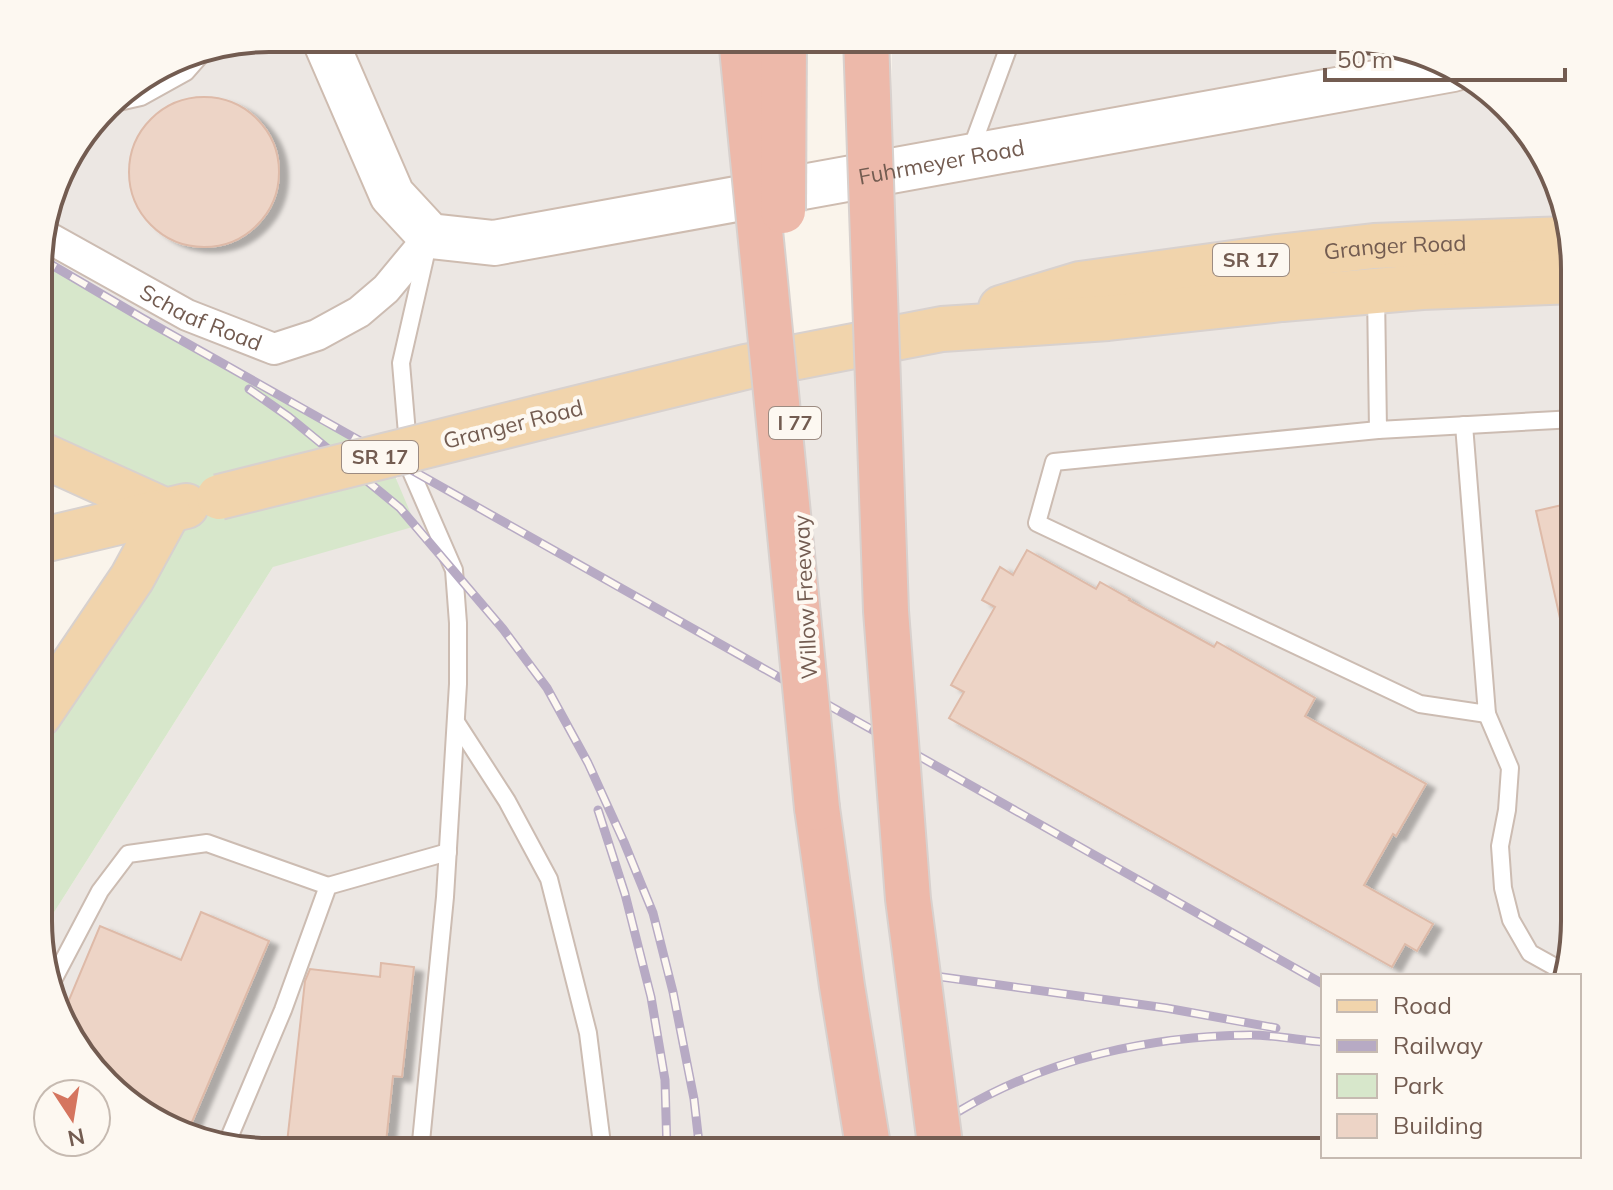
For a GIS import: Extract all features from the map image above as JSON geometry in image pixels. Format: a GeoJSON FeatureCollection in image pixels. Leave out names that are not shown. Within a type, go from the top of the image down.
{"type":"FeatureCollection","features":[{"type":"Feature","properties":{"kind":"highway"},"geometry":{"type":"LineString","coordinates":[[742,52],[817,808]]}},
{"type":"Feature","properties":{"kind":"highway","name":"Willow Freeway"},"geometry":{"type":"LineString","coordinates":[[784,52],[782,200],[817,808],[867,1138]]}},
{"type":"Feature","properties":{"kind":"highway"},"geometry":{"type":"LineString","coordinates":[[866,52],[886,611],[908,899],[939,1138]]}},
{"type":"Feature","properties":{"kind":"highway"},"geometry":{"type":"LineString","coordinates":[[886,611],[892,52]]}},
{"type":"Feature","properties":{"kind":"main road","name":"Granger Road"},"geometry":{"type":"LineString","coordinates":[[942,329],[1032,297],[1080,284],[1374,246],[1559,239]]}},
{"type":"Feature","properties":{"kind":"main road"},"geometry":{"type":"LineString","coordinates":[[1374,246],[1376,291]]}},
{"type":"Feature","properties":{"kind":"main road","name":"Granger Road"},"geometry":{"type":"LineString","coordinates":[[52,538],[168,512],[745,367],[942,329],[1108,318],[1376,291],[1561,281]]}},
{"type":"Feature","properties":{"kind":"main road"},"geometry":{"type":"LineString","coordinates":[[52,459],[168,512],[132,578],[52,696]]}},
{"type":"Feature","properties":{"kind":"street"},"geometry":{"type":"LineString","coordinates":[[330,52],[392,195],[430,236]]}},
{"type":"Feature","properties":{"kind":"street","name":"Fuhrmeyer Road"},"geometry":{"type":"LineString","coordinates":[[430,236],[494,243],[1435,72]]}},
{"type":"Feature","properties":{"kind":"street","name":"Schaaf Road"},"geometry":{"type":"LineString","coordinates":[[54,241],[187,315],[274,349],[317,335],[359,312],[386,289],[430,236]]}},
{"type":"Feature","properties":{"kind":"lane"},"geometry":{"type":"LineString","coordinates":[[968,157],[1007,52]]}},
{"type":"Feature","properties":{"kind":"lane"},"geometry":{"type":"LineString","coordinates":[[137,98],[190,68]]}},
{"type":"Feature","properties":{"kind":"lane"},"geometry":{"type":"LineString","coordinates":[[421,1138],[448,852],[458,684],[454,570],[410,469],[401,363],[430,236]]}},
{"type":"Feature","properties":{"kind":"lane"},"geometry":{"type":"LineString","coordinates":[[1376,291],[1378,430]]}},
{"type":"Feature","properties":{"kind":"lane"},"geometry":{"type":"LineString","coordinates":[[1487,714],[1420,704],[1037,523],[1054,462],[1378,430],[1561,420]]}},
{"type":"Feature","properties":{"kind":"lane"},"geometry":{"type":"LineString","coordinates":[[1464,425],[1487,714],[1510,768],[1500,846],[1503,888],[1511,920],[1530,953],[1556,967]]}},
{"type":"Feature","properties":{"kind":"lane"},"geometry":{"type":"LineString","coordinates":[[456,722],[507,801],[549,879],[588,1033],[601,1138]]}},
{"type":"Feature","properties":{"kind":"lane"},"geometry":{"type":"LineString","coordinates":[[58,971],[100,891],[128,854],[207,843],[328,886],[448,852]]}},
{"type":"Feature","properties":{"kind":"lane"},"geometry":{"type":"LineString","coordinates":[[230,1134],[283,1010],[328,886]]}},
{"type":"Feature","properties":{"kind":"shaded area"},"geometry":{"type":"Polygon","coordinates":[[[255,52],[742,52],[772,353],[889,339],[892,52],[1358,52],[1414,64],[1440,74],[1476,97],[1507,126],[1539,173],[1554,213],[1559,241],[1561,935],[1555,974],[1321,974],[1321,1138],[255,1138],[213,1131],[161,1109],[126,1084],[106,1064],[74,1017],[64,991],[56,963],[52,916],[273,567],[410,469],[52,265],[59,213],[74,173],[89,149],[126,106],[173,74],[213,59],[255,52]]]}},
{"type":"Feature","properties":{"kind":"green space"},"geometry":{"type":"Polygon","coordinates":[[[52,263],[386,455],[416,526],[273,567],[52,916],[52,695],[168,512],[52,459],[52,263]]]}},
{"type":"Feature","properties":{"kind":"building"},"geometry":{"type":"Polygon","coordinates":[[[204,97],[233,103],[257,119],[273,143],[279,172],[273,201],[257,225],[233,241],[204,247],[175,241],[151,225],[135,201],[129,172],[135,143],[151,119],[175,103],[204,97]]]}},
{"type":"Feature","properties":{"kind":"building"},"geometry":{"type":"Polygon","coordinates":[[[1561,505],[1561,623],[1536,511],[1561,505]]]}},
{"type":"Feature","properties":{"kind":"building"},"geometry":{"type":"Polygon","coordinates":[[[1027,550],[1096,589],[1100,582],[1214,647],[1217,642],[1315,698],[1305,716],[1426,784],[1364,885],[1433,924],[1417,951],[1405,944],[1392,967],[949,718],[964,692],[951,685],[995,607],[982,600],[1000,567],[1013,575],[1027,550]]]}},
{"type":"Feature","properties":{"kind":"building"},"geometry":{"type":"Polygon","coordinates":[[[201,912],[269,941],[192,1123],[161,1109],[126,1084],[106,1064],[74,1017],[68,1002],[100,926],[181,960],[201,912]]]}},
{"type":"Feature","properties":{"kind":"building"},"geometry":{"type":"Polygon","coordinates":[[[381,963],[414,967],[402,1077],[393,1076],[386,1138],[288,1138],[305,981],[310,969],[380,977],[381,963]]]}},
{"type":"Feature","properties":{"kind":"railway"},"geometry":{"type":"LineString","coordinates":[[52,265],[1321,983]]}},
{"type":"Feature","properties":{"kind":"railway"},"geometry":{"type":"LineString","coordinates":[[249,389],[289,417],[400,508],[503,629],[547,688],[588,763],[653,913],[673,992],[698,1138]]}},
{"type":"Feature","properties":{"kind":"railway"},"geometry":{"type":"LineString","coordinates":[[598,810],[625,894],[651,997],[665,1080],[667,1138]]}},
{"type":"Feature","properties":{"kind":"railway"},"geometry":{"type":"LineString","coordinates":[[906,972],[1166,1008],[1276,1028]]}},
{"type":"Feature","properties":{"kind":"railway"},"geometry":{"type":"LineString","coordinates":[[920,1138],[994,1092],[1064,1064],[1100,1054],[1212,1036],[1259,1035],[1321,1042]]}}]}
